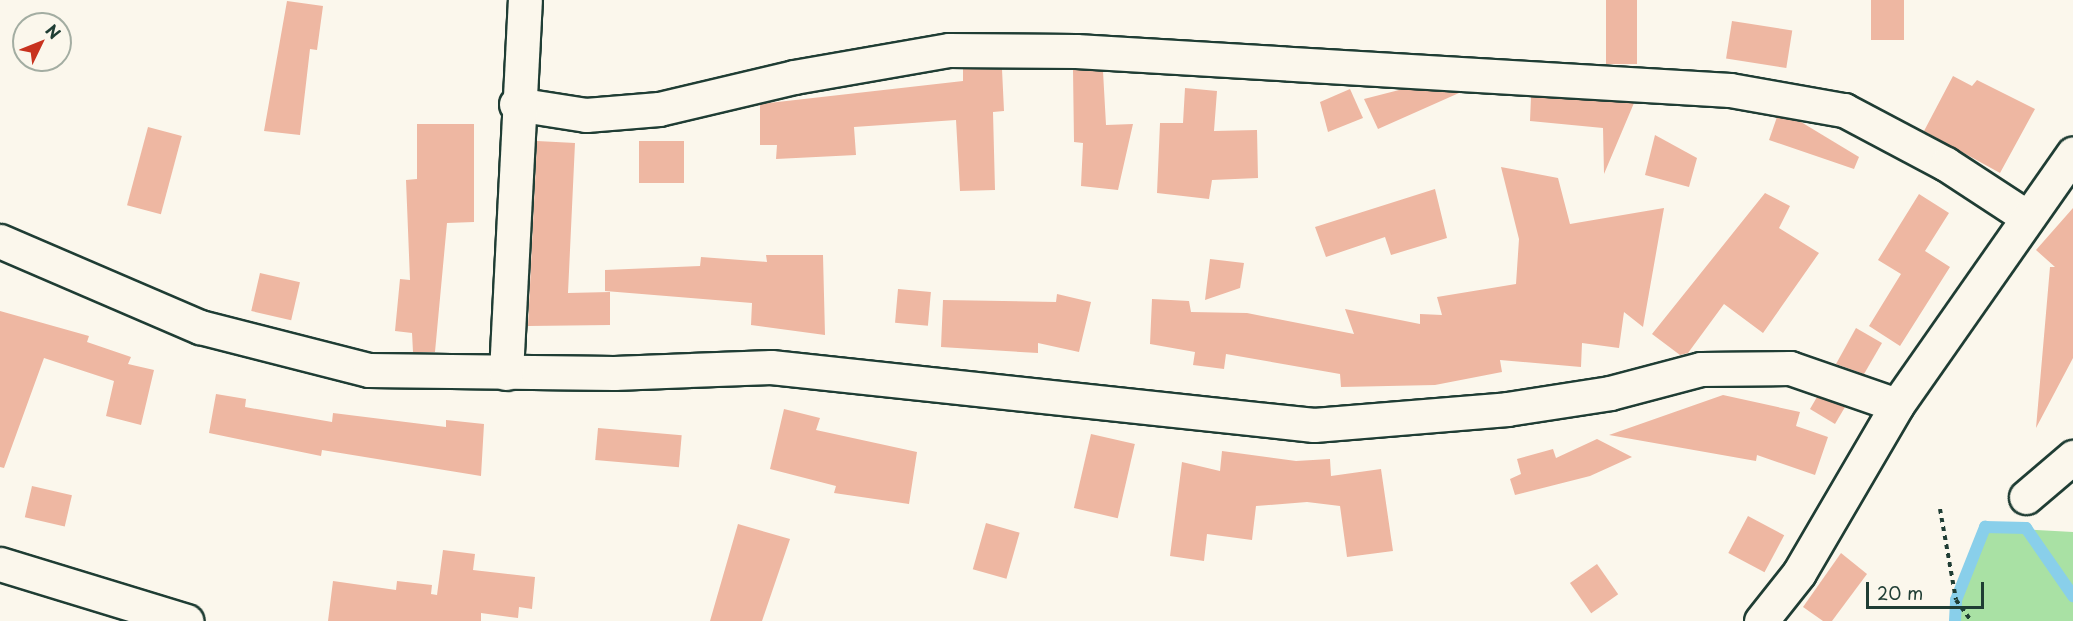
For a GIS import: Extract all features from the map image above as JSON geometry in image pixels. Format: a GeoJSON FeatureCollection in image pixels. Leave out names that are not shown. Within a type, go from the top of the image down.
{"type":"FeatureCollection","features":[{"type":"Feature","properties":{"kind":"street"},"geometry":{"type":"LineString","coordinates":[[506,373],[516,104],[525,0]]}},
{"type":"Feature","properties":{"kind":"street"},"geometry":{"type":"LineString","coordinates":[[516,104],[586,115],[659,109],[794,77],[949,50],[1076,51],[1730,90],[1844,110],[1946,164],[2027,217]]}},
{"type":"Feature","properties":{"kind":"street"},"geometry":{"type":"LineString","coordinates":[[1761,621],[1799,573],[1897,405],[2073,154]]}},
{"type":"Feature","properties":{"kind":"street"},"geometry":{"type":"LineString","coordinates":[[0,241],[200,327],[286,351],[369,370],[506,373],[771,367],[1314,425],[1507,409],[1610,393],[1701,369],[1790,368],[1897,405]]}},
{"type":"Feature","properties":{"kind":"street"},"geometry":{"type":"LineString","coordinates":[[2026,497],[2073,457]]}},
{"type":"Feature","properties":{"kind":"street"},"geometry":{"type":"LineString","coordinates":[[0,564],[187,621]]}},
{"type":"Feature","properties":{"kind":"path"},"geometry":{"type":"LineString","coordinates":[[1940,509],[1956,600],[1971,621]]}},
{"type":"Feature","properties":{"kind":"green space"},"geometry":{"type":"Polygon","coordinates":[[[1985,527],[2073,532],[2073,621],[1955,621],[1956,600],[1985,527]]]}},
{"type":"Feature","properties":{"kind":"building"},"geometry":{"type":"Polygon","coordinates":[[[1606,0],[1637,0],[1637,64],[1606,64],[1606,0]]]}},
{"type":"Feature","properties":{"kind":"building"},"geometry":{"type":"Polygon","coordinates":[[[1871,0],[1904,0],[1904,40],[1871,40],[1871,0]]]}},
{"type":"Feature","properties":{"kind":"building"},"geometry":{"type":"Polygon","coordinates":[[[287,1],[323,6],[317,50],[310,49],[300,135],[264,131],[287,1]]]}},
{"type":"Feature","properties":{"kind":"building"},"geometry":{"type":"Polygon","coordinates":[[[1732,21],[1792,31],[1786,68],[1726,59],[1732,21]]]}},
{"type":"Feature","properties":{"kind":"building"},"geometry":{"type":"Polygon","coordinates":[[[963,69],[1002,69],[1004,111],[993,112],[995,190],[960,191],[956,120],[854,127],[856,155],[776,159],[777,145],[760,145],[760,104],[963,81],[963,69]]]}},
{"type":"Feature","properties":{"kind":"building"},"geometry":{"type":"Polygon","coordinates":[[[1073,70],[1103,71],[1106,125],[1133,124],[1118,190],[1081,186],[1083,143],[1074,142],[1073,70]]]}},
{"type":"Feature","properties":{"kind":"building"},"geometry":{"type":"Polygon","coordinates":[[[1953,76],[1972,86],[1977,80],[2035,109],[2000,173],[1924,131],[1953,76]]]}},
{"type":"Feature","properties":{"kind":"building"},"geometry":{"type":"Polygon","coordinates":[[[1185,88],[1217,91],[1214,131],[1257,130],[1258,178],[1212,180],[1209,199],[1157,193],[1160,123],[1183,123],[1185,88]]]}},
{"type":"Feature","properties":{"kind":"building"},"geometry":{"type":"Polygon","coordinates":[[[1350,89],[1363,118],[1328,132],[1320,102],[1350,89]]]}},
{"type":"Feature","properties":{"kind":"building"},"geometry":{"type":"Polygon","coordinates":[[[1403,89],[1459,93],[1378,129],[1364,99],[1403,89]]]}},
{"type":"Feature","properties":{"kind":"building"},"geometry":{"type":"Polygon","coordinates":[[[1531,97],[1634,103],[1604,174],[1603,128],[1530,121],[1531,97]]]}},
{"type":"Feature","properties":{"kind":"building"},"geometry":{"type":"Polygon","coordinates":[[[1777,117],[1801,122],[1859,157],[1854,169],[1769,140],[1777,117]]]}},
{"type":"Feature","properties":{"kind":"building"},"geometry":{"type":"Polygon","coordinates":[[[417,124],[474,124],[474,222],[447,223],[435,352],[413,352],[412,333],[395,331],[400,279],[410,280],[406,180],[417,179],[417,124]]]}},
{"type":"Feature","properties":{"kind":"building"},"geometry":{"type":"Polygon","coordinates":[[[148,127],[182,136],[161,214],[127,205],[148,127]]]}},
{"type":"Feature","properties":{"kind":"building"},"geometry":{"type":"Polygon","coordinates":[[[1655,135],[1697,158],[1689,187],[1645,175],[1655,135]]]}},
{"type":"Feature","properties":{"kind":"building"},"geometry":{"type":"Polygon","coordinates":[[[537,141],[575,143],[568,293],[610,292],[610,325],[528,326],[537,141]]]}},
{"type":"Feature","properties":{"kind":"building"},"geometry":{"type":"Polygon","coordinates":[[[639,141],[684,141],[684,183],[639,183],[639,141]]]}},
{"type":"Feature","properties":{"kind":"building"},"geometry":{"type":"Polygon","coordinates":[[[1501,167],[1558,178],[1570,224],[1664,208],[1643,327],[1624,312],[1619,348],[1582,343],[1581,367],[1500,360],[1502,372],[1435,385],[1341,387],[1340,374],[1226,354],[1224,369],[1193,365],[1195,352],[1150,344],[1152,299],[1189,301],[1191,312],[1247,313],[1354,334],[1345,309],[1420,324],[1420,314],[1442,315],[1437,297],[1516,284],[1519,239],[1501,167]]]}},
{"type":"Feature","properties":{"kind":"building"},"geometry":{"type":"Polygon","coordinates":[[[1435,189],[1447,238],[1391,255],[1385,237],[1326,257],[1315,227],[1435,189]]]}},
{"type":"Feature","properties":{"kind":"building"},"geometry":{"type":"Polygon","coordinates":[[[1765,193],[1790,206],[1779,228],[1819,253],[1763,333],[1724,304],[1688,353],[1680,355],[1652,334],[1765,193]]]}},
{"type":"Feature","properties":{"kind":"building"},"geometry":{"type":"Polygon","coordinates":[[[1919,194],[1949,213],[1925,251],[1950,267],[1900,346],[1869,326],[1901,274],[1878,260],[1919,194]]]}},
{"type":"Feature","properties":{"kind":"building"},"geometry":{"type":"Polygon","coordinates":[[[2073,208],[2073,358],[2036,428],[2050,267],[2055,267],[2036,250],[2073,208]]]}},
{"type":"Feature","properties":{"kind":"building"},"geometry":{"type":"Polygon","coordinates":[[[766,255],[823,255],[825,335],[751,325],[752,303],[605,291],[605,270],[700,266],[701,257],[767,262],[766,255]]]}},
{"type":"Feature","properties":{"kind":"building"},"geometry":{"type":"Polygon","coordinates":[[[1210,259],[1244,263],[1240,288],[1205,300],[1210,259]]]}},
{"type":"Feature","properties":{"kind":"building"},"geometry":{"type":"Polygon","coordinates":[[[260,273],[300,282],[291,320],[251,311],[260,273]]]}},
{"type":"Feature","properties":{"kind":"building"},"geometry":{"type":"Polygon","coordinates":[[[898,289],[931,292],[928,326],[895,323],[898,289]]]}},
{"type":"Feature","properties":{"kind":"building"},"geometry":{"type":"Polygon","coordinates":[[[1057,294],[1091,302],[1079,352],[1038,343],[1038,353],[941,347],[943,300],[1056,302],[1057,294]]]}},
{"type":"Feature","properties":{"kind":"building"},"geometry":{"type":"Polygon","coordinates":[[[0,311],[89,336],[87,342],[131,357],[128,364],[154,370],[141,425],[106,416],[114,381],[44,358],[4,468],[0,467],[0,311]]]}},
{"type":"Feature","properties":{"kind":"building"},"geometry":{"type":"Polygon","coordinates":[[[1856,328],[1882,343],[1864,374],[1836,364],[1856,328]]]}},
{"type":"Feature","properties":{"kind":"building"},"geometry":{"type":"Polygon","coordinates":[[[216,394],[246,399],[245,407],[332,422],[333,413],[446,427],[446,420],[484,424],[481,476],[322,450],[321,456],[209,433],[216,394]]]}},
{"type":"Feature","properties":{"kind":"building"},"geometry":{"type":"Polygon","coordinates":[[[1723,395],[1800,412],[1796,426],[1828,437],[1815,475],[1757,455],[1756,461],[1609,435],[1723,395]]]}},
{"type":"Feature","properties":{"kind":"building"},"geometry":{"type":"Polygon","coordinates":[[[1817,397],[1845,407],[1835,424],[1810,409],[1817,397]]]}},
{"type":"Feature","properties":{"kind":"building"},"geometry":{"type":"Polygon","coordinates":[[[784,409],[820,418],[816,430],[917,452],[909,504],[834,493],[836,486],[770,469],[784,409]]]}},
{"type":"Feature","properties":{"kind":"building"},"geometry":{"type":"Polygon","coordinates":[[[598,428],[682,435],[679,467],[595,460],[598,428]]]}},
{"type":"Feature","properties":{"kind":"building"},"geometry":{"type":"Polygon","coordinates":[[[1091,434],[1135,444],[1118,518],[1074,508],[1091,434]]]}},
{"type":"Feature","properties":{"kind":"building"},"geometry":{"type":"Polygon","coordinates":[[[1597,439],[1632,457],[1590,476],[1515,495],[1510,479],[1521,474],[1517,459],[1553,449],[1556,458],[1597,439]]]}},
{"type":"Feature","properties":{"kind":"building"},"geometry":{"type":"Polygon","coordinates":[[[1222,451],[1296,461],[1330,459],[1331,476],[1381,469],[1393,551],[1347,557],[1340,506],[1307,502],[1256,506],[1252,540],[1207,534],[1204,561],[1170,556],[1182,462],[1220,471],[1222,451]]]}},
{"type":"Feature","properties":{"kind":"building"},"geometry":{"type":"Polygon","coordinates":[[[32,486],[72,495],[65,526],[25,517],[32,486]]]}},
{"type":"Feature","properties":{"kind":"building"},"geometry":{"type":"Polygon","coordinates":[[[1748,516],[1784,535],[1764,572],[1728,553],[1748,516]]]}},
{"type":"Feature","properties":{"kind":"building"},"geometry":{"type":"Polygon","coordinates":[[[986,523],[1020,533],[1006,579],[973,569],[986,523]]]}},
{"type":"Feature","properties":{"kind":"building"},"geometry":{"type":"Polygon","coordinates":[[[738,524],[790,539],[762,621],[710,621],[738,524]]]}},
{"type":"Feature","properties":{"kind":"building"},"geometry":{"type":"Polygon","coordinates":[[[443,550],[475,554],[473,570],[535,577],[532,609],[519,607],[518,618],[481,613],[481,621],[328,621],[333,581],[396,590],[397,581],[432,585],[431,594],[437,595],[443,550]]]}},
{"type":"Feature","properties":{"kind":"building"},"geometry":{"type":"Polygon","coordinates":[[[1841,553],[1867,574],[1832,621],[1823,621],[1803,607],[1841,553]]]}},
{"type":"Feature","properties":{"kind":"building"},"geometry":{"type":"Polygon","coordinates":[[[1597,564],[1618,594],[1591,613],[1570,583],[1597,564]]]}},
{"type":"Feature","properties":{"kind":"waterway"},"geometry":{"type":"LineString","coordinates":[[1955,621],[1956,600],[1985,527],[2026,528],[2073,596]]}}]}
